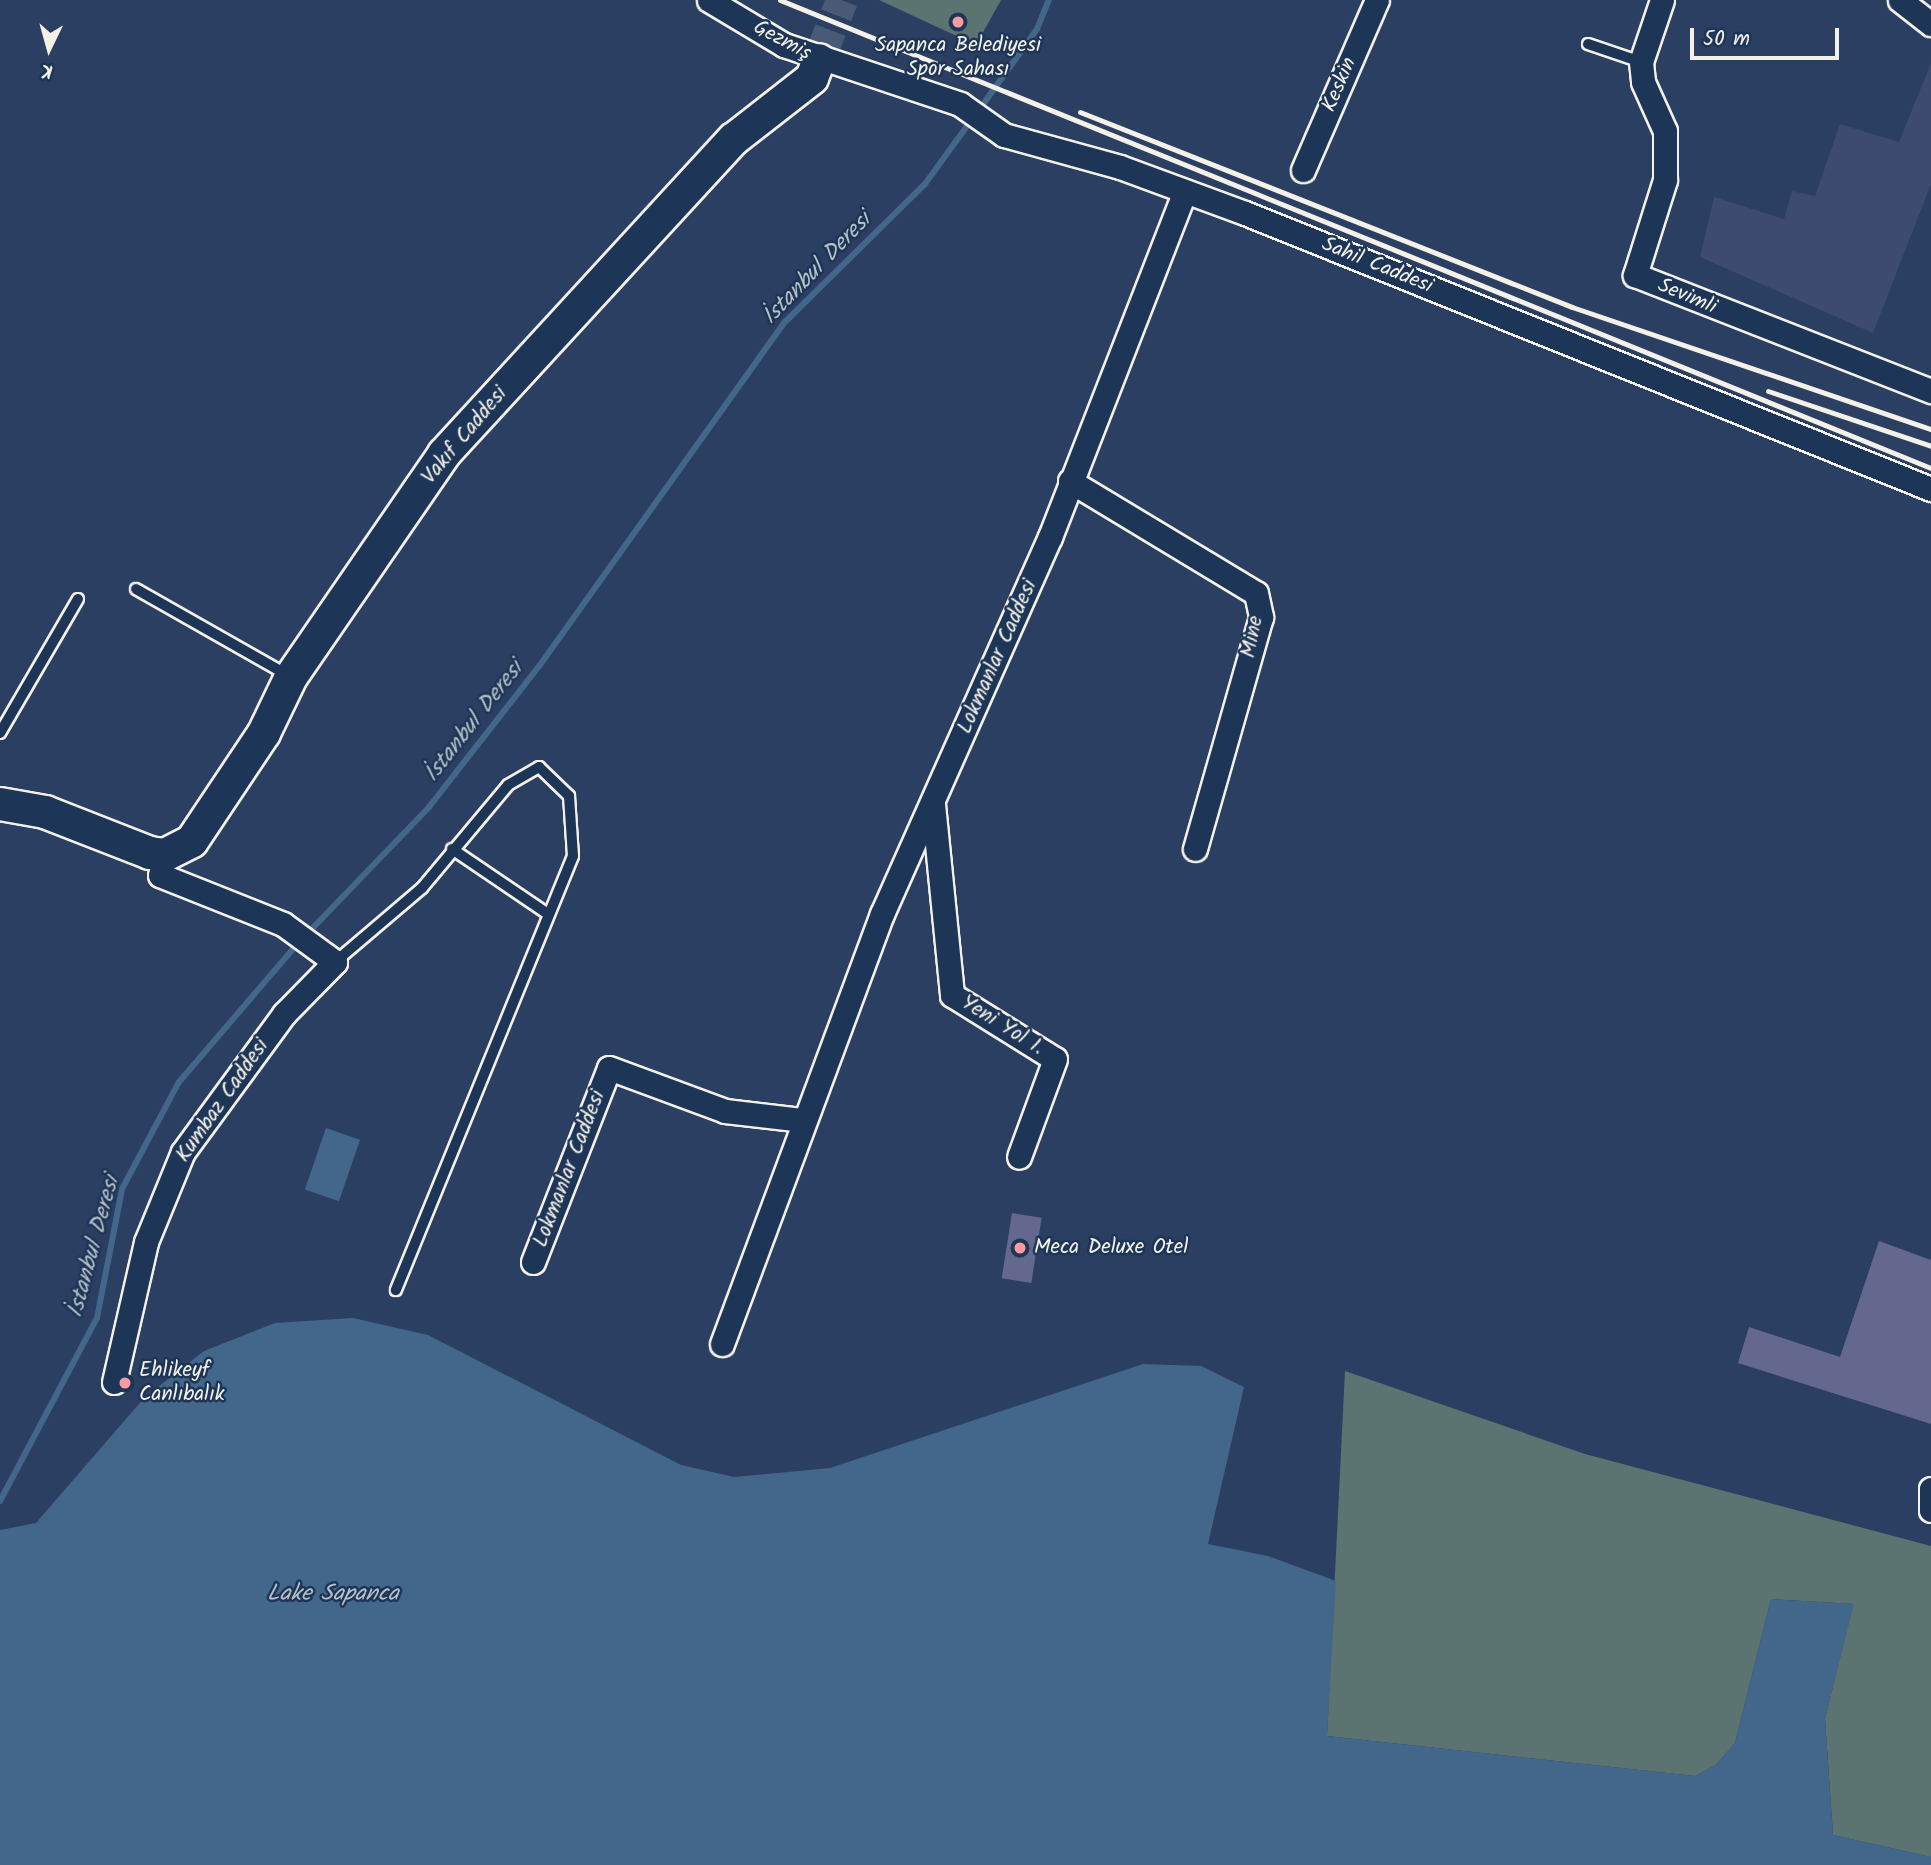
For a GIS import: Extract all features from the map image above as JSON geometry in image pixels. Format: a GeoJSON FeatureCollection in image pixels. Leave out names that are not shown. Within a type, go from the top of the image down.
{"type":"FeatureCollection","features":[{"type":"Feature","properties":{"kind":"street","name":"Gezmiş"},"geometry":{"type":"LineString","coordinates":[[709,0],[819,60]]}},
{"type":"Feature","properties":{"kind":"street","name":"Keskin"},"geometry":{"type":"LineString","coordinates":[[1303,170],[1377,0]]}},
{"type":"Feature","properties":{"kind":"street"},"geometry":{"type":"LineString","coordinates":[[1641,62],[1662,0]]}},
{"type":"Feature","properties":{"kind":"street"},"geometry":{"type":"LineString","coordinates":[[1900,0],[1931,24]]}},
{"type":"Feature","properties":{"kind":"street","name":"Sahil Caddesi"},"geometry":{"type":"LineString","coordinates":[[819,60],[960,104],[1004,135],[1185,191],[1931,489]]}},
{"type":"Feature","properties":{"kind":"street","name":"Vakıf Caddesi"},"geometry":{"type":"LineString","coordinates":[[165,855],[202,829],[291,677],[444,454],[734,139],[812,78],[819,60]]}},
{"type":"Feature","properties":{"kind":"street","name":"Sevimli"},"geometry":{"type":"LineString","coordinates":[[1641,62],[1643,82],[1665,131],[1665,180],[1634,275],[1931,391]]}},
{"type":"Feature","properties":{"kind":"street","name":"Lokmanlar Caddesi"},"geometry":{"type":"LineString","coordinates":[[722,1343],[803,1119],[882,914],[933,803],[1070,481],[1185,191]]}},
{"type":"Feature","properties":{"kind":"street","name":"Mine"},"geometry":{"type":"LineString","coordinates":[[1070,481],[1256,593],[1261,617],[1195,849]]}},
{"type":"Feature","properties":{"kind":"street","name":"Yeni Yol 1."},"geometry":{"type":"LineString","coordinates":[[933,803],[952,995],[1055,1059],[1019,1157]]}},
{"type":"Feature","properties":{"kind":"street"},"geometry":{"type":"LineString","coordinates":[[0,804],[45,812],[165,855],[160,875],[283,924],[335,962]]}},
{"type":"Feature","properties":{"kind":"street","name":"Kumbaz Caddesi"},"geometry":{"type":"LineString","coordinates":[[114,1382],[146,1242],[183,1152],[284,1014],[335,962]]}},
{"type":"Feature","properties":{"kind":"street","name":"Lokmanlar Caddesi"},"geometry":{"type":"LineString","coordinates":[[533,1262],[609,1068],[725,1111],[803,1119]]}},
{"type":"Feature","properties":{"kind":"street"},"geometry":{"type":"LineString","coordinates":[[1931,1489],[1931,1510]]}},
{"type":"Feature","properties":{"kind":"lane"},"geometry":{"type":"LineString","coordinates":[[1588,44],[1641,62]]}},
{"type":"Feature","properties":{"kind":"lane"},"geometry":{"type":"LineString","coordinates":[[136,589],[291,677]]}},
{"type":"Feature","properties":{"kind":"lane"},"geometry":{"type":"LineString","coordinates":[[0,733],[78,599]]}},
{"type":"Feature","properties":{"kind":"lane"},"geometry":{"type":"LineString","coordinates":[[335,962],[422,888],[508,785],[539,766],[569,796],[573,856],[396,1290]]}},
{"type":"Feature","properties":{"kind":"lane"},"geometry":{"type":"LineString","coordinates":[[452,849],[548,914]]}},
{"type":"Feature","properties":{"kind":"shaded area"},"geometry":{"type":"Polygon","coordinates":[[[1931,63],[1931,184],[1873,333],[1700,257],[1714,197],[1784,219],[1792,191],[1815,196],[1840,124],[1899,142],[1931,63]]]}},
{"type":"Feature","properties":{"kind":"green space","name":"Sapanca Belediyesi Spor Sahası"},"geometry":{"type":"Polygon","coordinates":[[[879,0],[1001,0],[976,45],[879,0]]]}},
{"type":"Feature","properties":{"kind":"green space"},"geometry":{"type":"Polygon","coordinates":[[[1345,1371],[1585,1454],[1931,1546],[1931,1857],[1833,1835],[1825,1719],[1853,1604],[1771,1599],[1735,1743],[1716,1765],[1695,1776],[1327,1736],[1345,1371]]]}},
{"type":"Feature","properties":{"kind":"water"},"geometry":{"type":"Polygon","coordinates":[[[326,1128],[360,1140],[339,1201],[305,1189],[326,1128]]]}},
{"type":"Feature","properties":{"kind":"water","name":"Lake Sapanca"},"geometry":{"type":"Polygon","coordinates":[[[353,1318],[428,1335],[681,1465],[734,1477],[830,1468],[1143,1364],[1201,1366],[1244,1387],[1208,1544],[1268,1556],[1336,1581],[1327,1736],[1695,1776],[1716,1765],[1735,1743],[1771,1599],[1854,1604],[1825,1719],[1833,1835],[1931,1857],[1931,1865],[0,1865],[0,1530],[36,1523],[144,1398],[204,1351],[275,1323],[353,1318]]]}},
{"type":"Feature","properties":{"kind":"building","name":"Meca Deluxe Otel"},"geometry":{"type":"Polygon","coordinates":[[[1012,1213],[1042,1218],[1031,1283],[1002,1278],[1012,1213]]]}},
{"type":"Feature","properties":{"kind":"building"},"geometry":{"type":"Polygon","coordinates":[[[1879,1241],[1931,1260],[1931,1424],[1738,1363],[1749,1327],[1840,1357],[1879,1241]]]}},
{"type":"Feature","properties":{"kind":"waterway","name":"İstanbul Deresi"},"geometry":{"type":"LineString","coordinates":[[979,110],[1037,29],[1049,0]]}},
{"type":"Feature","properties":{"kind":"waterway","name":"İstanbul Deresi"},"geometry":{"type":"LineString","coordinates":[[306,935],[429,807],[540,665],[785,322],[925,184],[972,119]]}},
{"type":"Feature","properties":{"kind":"waterway","name":"İstanbul Deresi"},"geometry":{"type":"LineString","coordinates":[[0,1501],[97,1318],[122,1189],[179,1082],[298,943]]}},
{"type":"Feature","properties":{"kind":"tunnel"},"geometry":{"type":"LineString","coordinates":[[819,60],[842,0]]}},
{"type":"Feature","properties":{"kind":"railway"},"geometry":{"type":"LineString","coordinates":[[780,0],[1931,468]]}},
{"type":"Feature","properties":{"kind":"railway"},"geometry":{"type":"LineString","coordinates":[[1080,112],[1572,307],[1931,429]]}},
{"type":"Feature","properties":{"kind":"railway"},"geometry":{"type":"LineString","coordinates":[[1768,391],[1931,446]]}},
{"type":"Feature","properties":{"kind":"place","name":"Sapanca Belediyesi Spor Sahası"},"geometry":{"type":"Point","coordinates":[958,22]}},
{"type":"Feature","properties":{"kind":"place","name":"Meca Deluxe Otel"},"geometry":{"type":"Point","coordinates":[1020,1248]}},
{"type":"Feature","properties":{"kind":"place","name":"Ehlikeyf Canlıbalık"},"geometry":{"type":"Point","coordinates":[125,1383]}}]}
